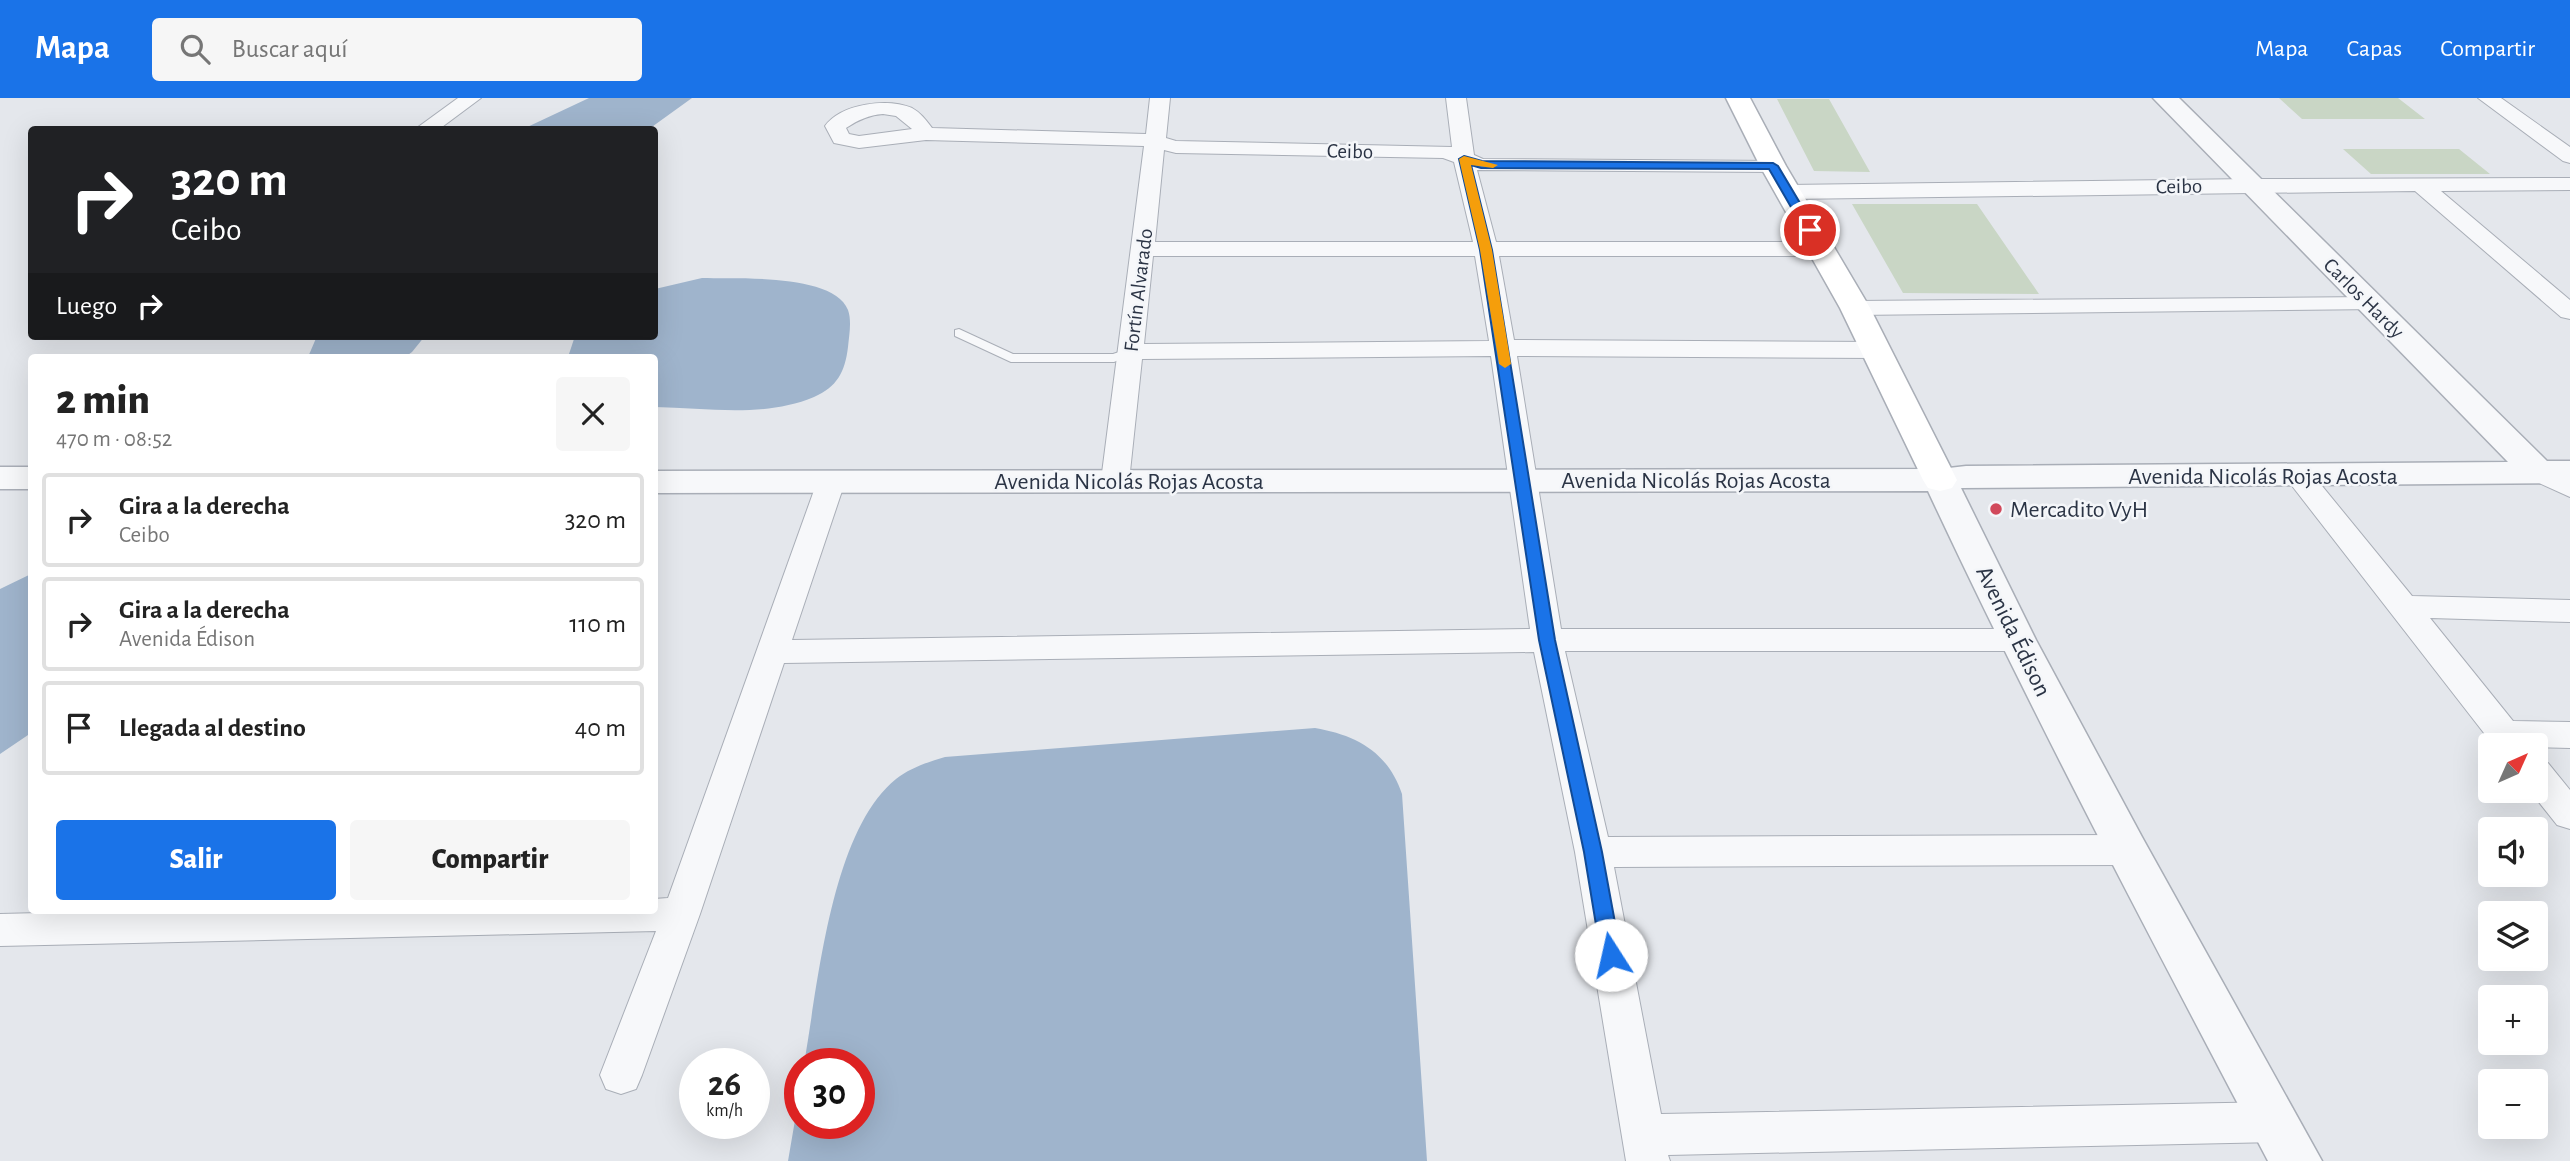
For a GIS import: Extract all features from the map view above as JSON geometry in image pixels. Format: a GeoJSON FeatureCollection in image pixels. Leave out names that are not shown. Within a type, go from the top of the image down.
{"type":"FeatureCollection","features":[{"type":"Feature","properties":{"kind":"main road","name":"Avenida Édison"},"geometry":{"type":"LineString","coordinates":[[1738,98],[1773,166],[1801,191],[1868,308],[1953,479]]}},
{"type":"Feature","properties":{"kind":"main road","name":"Avenida Édison"},"geometry":{"type":"LineString","coordinates":[[1763,98],[1801,191],[1821,249],[1868,308],[1877,350],[1953,479]]}},
{"type":"Feature","properties":{"kind":"street"},"geometry":{"type":"LineString","coordinates":[[430,126],[471,98]]}},
{"type":"Feature","properties":{"kind":"street","name":"Fortín Alvarado"},"geometry":{"type":"LineString","coordinates":[[1115,481],[1160,98]]}},
{"type":"Feature","properties":{"kind":"street"},"geometry":{"type":"LineString","coordinates":[[1456,98],[1464,159],[1486,250],[1503,348],[1547,640],[1593,852],[1646,1148],[2277,1122]]}},
{"type":"Feature","properties":{"kind":"street","name":"Carlos Hardy"},"geometry":{"type":"LineString","coordinates":[[2165,98],[2371,304],[2570,488]]}},
{"type":"Feature","properties":{"kind":"street"},"geometry":{"type":"LineString","coordinates":[[2487,98],[2570,157]]}},
{"type":"Feature","properties":{"kind":"street","name":"Ceibo"},"geometry":{"type":"LineString","coordinates":[[926,134],[1138,138],[1176,147],[1446,152],[1481,165],[1773,166]]}},
{"type":"Feature","properties":{"kind":"street","name":"Ceibo"},"geometry":{"type":"LineString","coordinates":[[1801,191],[2570,184]]}},
{"type":"Feature","properties":{"kind":"street"},"geometry":{"type":"LineString","coordinates":[[2421,185],[2570,312]]}},
{"type":"Feature","properties":{"kind":"street"},"geometry":{"type":"LineString","coordinates":[[1143,249],[1821,249]]}},
{"type":"Feature","properties":{"kind":"street"},"geometry":{"type":"LineString","coordinates":[[1868,308],[2371,304]]}},
{"type":"Feature","properties":{"kind":"street"},"geometry":{"type":"LineString","coordinates":[[1130,352],[1503,348],[1877,350]]}},
{"type":"Feature","properties":{"kind":"street","name":"Avenida Nicolás Rojas Acosta"},"geometry":{"type":"LineString","coordinates":[[658,482],[1953,479],[2554,472]]}},
{"type":"Feature","properties":{"kind":"street"},"geometry":{"type":"LineString","coordinates":[[2299,476],[2503,733]]}},
{"type":"Feature","properties":{"kind":"street"},"geometry":{"type":"LineString","coordinates":[[0,478],[28,478]]}},
{"type":"Feature","properties":{"kind":"street","name":"Avenida Édison"},"geometry":{"type":"LineString","coordinates":[[1953,479],[2017,640],[2126,850],[2296,1161]]}},
{"type":"Feature","properties":{"kind":"street"},"geometry":{"type":"LineString","coordinates":[[621,1075],[681,914],[831,482]]}},
{"type":"Feature","properties":{"kind":"street"},"geometry":{"type":"LineString","coordinates":[[2403,607],[2570,611]]}},
{"type":"Feature","properties":{"kind":"street"},"geometry":{"type":"LineString","coordinates":[[772,652],[1547,640],[2017,640]]}},
{"type":"Feature","properties":{"kind":"street"},"geometry":{"type":"LineString","coordinates":[[2548,737],[2570,735]]}},
{"type":"Feature","properties":{"kind":"street"},"geometry":{"type":"LineString","coordinates":[[2548,788],[2570,815]]}},
{"type":"Feature","properties":{"kind":"street"},"geometry":{"type":"LineString","coordinates":[[1593,852],[2126,850]]}},
{"type":"Feature","properties":{"kind":"street"},"geometry":{"type":"LineString","coordinates":[[29,923],[365,916],[681,914]]}},
{"type":"Feature","properties":{"kind":"lane"},"geometry":{"type":"LineString","coordinates":[[958,334],[1012,358],[1114,358],[1130,352]]}},
{"type":"Feature","properties":{"kind":"green space"},"geometry":{"type":"Polygon","coordinates":[[[2279,98],[2398,98],[2425,119],[2302,119],[2279,98]]]}},
{"type":"Feature","properties":{"kind":"green space"},"geometry":{"type":"Polygon","coordinates":[[[1777,99],[1829,99],[1870,172],[1814,171],[1777,99]]]}},
{"type":"Feature","properties":{"kind":"green space"},"geometry":{"type":"Polygon","coordinates":[[[2343,149],[2459,149],[2490,174],[2371,174],[2343,149]]]}},
{"type":"Feature","properties":{"kind":"green space"},"geometry":{"type":"Polygon","coordinates":[[[1852,204],[1977,204],[2039,294],[1903,293],[1852,204]]]}},
{"type":"Feature","properties":{"kind":"water"},"geometry":{"type":"Polygon","coordinates":[[[589,98],[692,98],[653,126],[529,126],[589,98]]]}},
{"type":"Feature","properties":{"kind":"water"},"geometry":{"type":"Polygon","coordinates":[[[702,278],[782,280],[824,290],[839,298],[849,314],[847,356],[842,371],[834,383],[822,393],[795,404],[775,408],[735,410],[658,407],[658,354],[569,354],[574,340],[658,340],[658,288],[702,278]]]}},
{"type":"Feature","properties":{"kind":"water"},"geometry":{"type":"Polygon","coordinates":[[[315,340],[422,340],[409,354],[309,354],[315,340]]]}},
{"type":"Feature","properties":{"kind":"water"},"geometry":{"type":"Polygon","coordinates":[[[28,575],[28,735],[0,754],[0,589],[28,575]]]}},
{"type":"Feature","properties":{"kind":"water"},"geometry":{"type":"Polygon","coordinates":[[[1315,728],[1344,735],[1369,748],[1388,767],[1402,794],[1427,1161],[788,1161],[792,1139],[875,1139],[875,1048],[807,1048],[822,953],[842,871],[856,834],[874,803],[896,779],[926,763],[945,757],[1315,728]]]}},
{"type":"Feature","properties":{"kind":"slow traffic"},"geometry":{"type":"LineString","coordinates":[[1493,165],[1481,165],[1464,159],[1486,250],[1505,364]]}},
{"type":"Feature","properties":{"kind":"place","name":"Mercadito VyH"},"geometry":{"type":"Point","coordinates":[1996,509]}},
{"type":"Feature","properties":{"kind":"route"},"geometry":{"type":"LineString","coordinates":[[1611,955],[1593,852],[1547,640],[1503,348],[1486,250],[1464,159],[1481,165],[1773,166],[1810,230]]}}]}
